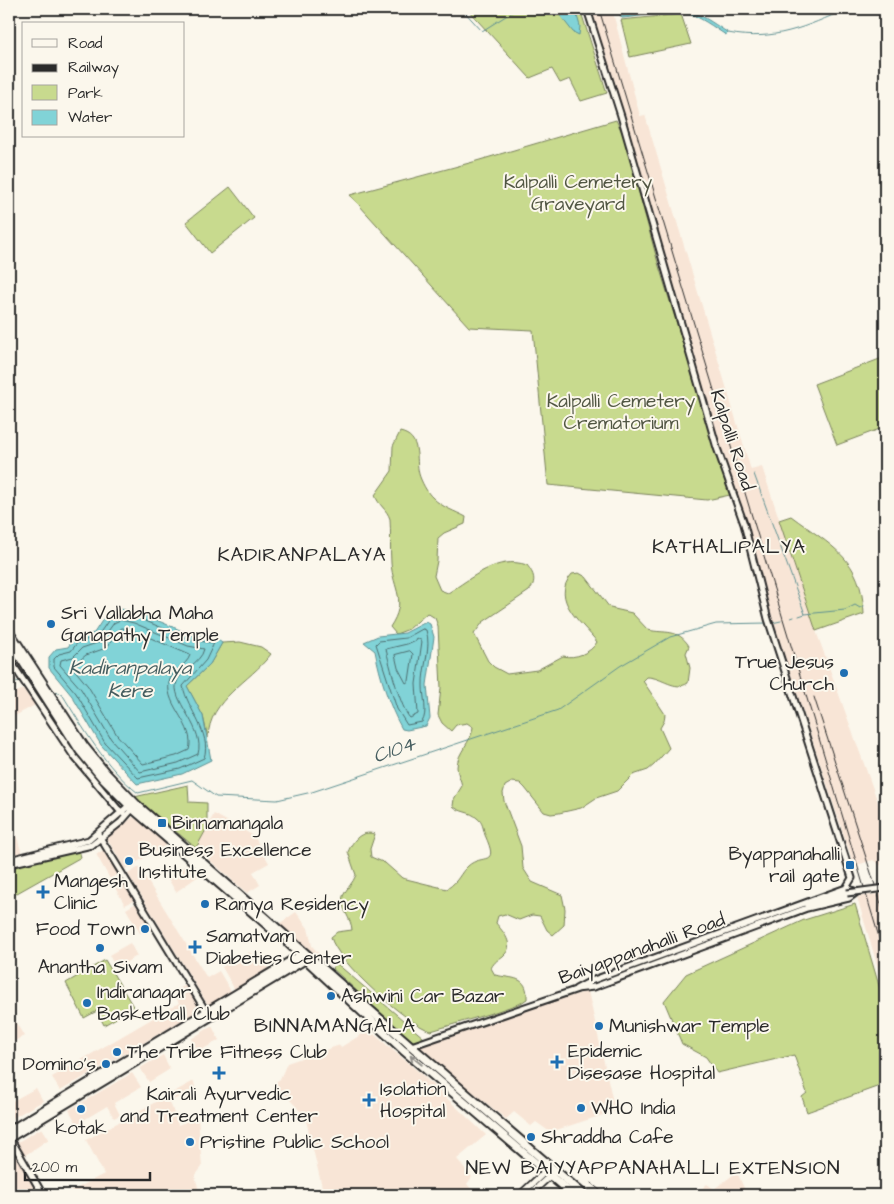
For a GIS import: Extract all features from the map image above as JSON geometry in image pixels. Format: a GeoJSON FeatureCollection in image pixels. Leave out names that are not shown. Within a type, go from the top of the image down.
{"type":"FeatureCollection","features":[{"type":"Feature","properties":{"kind":"main road"},"geometry":{"type":"LineString","coordinates":[[9,631],[84,746],[133,805]]}},
{"type":"Feature","properties":{"kind":"main road"},"geometry":{"type":"LineString","coordinates":[[9,640],[80,751],[103,779],[411,1046],[551,1171],[573,1195]]}},
{"type":"Feature","properties":{"kind":"main road"},"geometry":{"type":"LineString","coordinates":[[9,1136],[306,956]]}},
{"type":"Feature","properties":{"kind":"main road"},"geometry":{"type":"LineString","coordinates":[[306,956],[403,1050],[551,1171],[584,1195]]}},
{"type":"Feature","properties":{"kind":"main road"},"geometry":{"type":"LineString","coordinates":[[520,1195],[551,1171]]}},
{"type":"Feature","properties":{"kind":"main road"},"geometry":{"type":"LineString","coordinates":[[529,1195],[551,1171]]}},
{"type":"Feature","properties":{"kind":"street","name":"Kalpalli Road"},"geometry":{"type":"LineString","coordinates":[[587,9],[621,116],[717,448],[744,524],[769,623],[852,878],[846,888]]}},
{"type":"Feature","properties":{"kind":"street"},"geometry":{"type":"LineString","coordinates":[[9,659],[73,755],[124,814]]}},
{"type":"Feature","properties":{"kind":"street"},"geometry":{"type":"LineString","coordinates":[[9,864],[92,845],[133,805]]}},
{"type":"Feature","properties":{"kind":"street"},"geometry":{"type":"LineString","coordinates":[[9,860],[99,837]]}},
{"type":"Feature","properties":{"kind":"street"},"geometry":{"type":"LineString","coordinates":[[99,837],[208,1014]]}},
{"type":"Feature","properties":{"kind":"street"},"geometry":{"type":"LineString","coordinates":[[846,888],[857,892],[849,898],[807,908],[594,987],[576,990],[591,981],[822,896],[846,888]]}},
{"type":"Feature","properties":{"kind":"street","name":"Baiyappanahalli Road"},"geometry":{"type":"LineString","coordinates":[[411,1046],[597,983],[806,905],[847,893],[885,888]]}},
{"type":"Feature","properties":{"kind":"street"},"geometry":{"type":"LineString","coordinates":[[9,1136],[43,1195]]}},
{"type":"Feature","properties":{"kind":"shaded area"},"geometry":{"type":"Polygon","coordinates":[[[589,9],[612,9],[640,116],[645,115],[751,470],[762,467],[816,631],[885,822],[885,868],[873,860],[854,866],[773,621],[747,523],[727,468],[614,82],[589,9]]]}},
{"type":"Feature","properties":{"kind":"shaded area"},"geometry":{"type":"Polygon","coordinates":[[[24,689],[35,705],[9,719],[9,695],[24,689]]]}},
{"type":"Feature","properties":{"kind":"shaded area"},"geometry":{"type":"Polygon","coordinates":[[[214,814],[254,836],[269,863],[253,872],[260,885],[247,893],[196,848],[214,814]]]}},
{"type":"Feature","properties":{"kind":"shaded area"},"geometry":{"type":"Polygon","coordinates":[[[133,817],[166,843],[165,846],[125,869],[107,838],[133,817]]]}},
{"type":"Feature","properties":{"kind":"shaded area"},"geometry":{"type":"Polygon","coordinates":[[[12,821],[22,854],[9,856],[9,822],[12,821]]]}},
{"type":"Feature","properties":{"kind":"shaded area"},"geometry":{"type":"Polygon","coordinates":[[[106,849],[119,873],[110,879],[96,854],[106,849]]]}},
{"type":"Feature","properties":{"kind":"shaded area"},"geometry":{"type":"Polygon","coordinates":[[[188,864],[200,875],[176,892],[167,877],[188,864]]]}},
{"type":"Feature","properties":{"kind":"shaded area"},"geometry":{"type":"Polygon","coordinates":[[[139,867],[207,978],[219,971],[232,993],[209,1007],[128,874],[139,867]]]}},
{"type":"Feature","properties":{"kind":"shaded area"},"geometry":{"type":"Polygon","coordinates":[[[121,875],[135,900],[125,905],[111,881],[121,875]]]}},
{"type":"Feature","properties":{"kind":"shaded area"},"geometry":{"type":"Polygon","coordinates":[[[885,893],[885,991],[857,897],[885,893]]]}},
{"type":"Feature","properties":{"kind":"shaded area"},"geometry":{"type":"Polygon","coordinates":[[[138,902],[152,927],[140,933],[126,909],[138,902]]]}},
{"type":"Feature","properties":{"kind":"shaded area"},"geometry":{"type":"Polygon","coordinates":[[[296,912],[308,928],[312,946],[332,968],[279,924],[296,912]]]}},
{"type":"Feature","properties":{"kind":"shaded area"},"geometry":{"type":"Polygon","coordinates":[[[130,943],[137,956],[116,968],[109,955],[130,943]]]}},
{"type":"Feature","properties":{"kind":"shaded area"},"geometry":{"type":"Polygon","coordinates":[[[249,952],[270,970],[235,990],[222,967],[238,957],[242,960],[249,952]]]}},
{"type":"Feature","properties":{"kind":"shaded area"},"geometry":{"type":"Polygon","coordinates":[[[186,985],[200,1010],[60,1091],[52,1077],[179,1003],[173,992],[186,985]]]}},
{"type":"Feature","properties":{"kind":"shaded area","name":"Epidemic Disesase Hospital"},"geometry":{"type":"Polygon","coordinates":[[[588,991],[615,1111],[550,1132],[536,1122],[531,1126],[514,1112],[506,1119],[416,1047],[530,1008],[588,991]]]}},
{"type":"Feature","properties":{"kind":"shaded area"},"geometry":{"type":"Polygon","coordinates":[[[9,1014],[24,1036],[9,1044],[9,1014]]]}},
{"type":"Feature","properties":{"kind":"shaded area"},"geometry":{"type":"Polygon","coordinates":[[[212,1026],[219,1040],[198,1052],[191,1039],[212,1026]]]}},
{"type":"Feature","properties":{"kind":"shaded area","name":"Isolation Hospital"},"geometry":{"type":"Polygon","coordinates":[[[369,1030],[420,1073],[486,1135],[457,1159],[472,1177],[467,1184],[476,1195],[324,1195],[305,1116],[274,1083],[280,1079],[287,1063],[340,1045],[341,1047],[369,1030]]]}},
{"type":"Feature","properties":{"kind":"shaded area"},"geometry":{"type":"Polygon","coordinates":[[[163,1055],[170,1069],[149,1082],[140,1068],[163,1055]]]}},
{"type":"Feature","properties":{"kind":"shaded area"},"geometry":{"type":"Polygon","coordinates":[[[132,1073],[141,1087],[114,1103],[120,1115],[114,1118],[107,1106],[77,1124],[69,1110],[132,1073]]]}},
{"type":"Feature","properties":{"kind":"shaded area"},"geometry":{"type":"Polygon","coordinates":[[[194,1081],[195,1088],[170,1102],[178,1125],[198,1117],[202,1167],[195,1176],[200,1195],[64,1195],[104,1174],[86,1140],[194,1081]]]}},
{"type":"Feature","properties":{"kind":"shaded area"},"geometry":{"type":"Polygon","coordinates":[[[36,1088],[43,1101],[9,1120],[9,1103],[36,1088]]]}},
{"type":"Feature","properties":{"kind":"shaded area"},"geometry":{"type":"Polygon","coordinates":[[[42,1128],[49,1139],[24,1156],[16,1143],[42,1128]]]}},
{"type":"Feature","properties":{"kind":"shaded area"},"geometry":{"type":"Polygon","coordinates":[[[10,1145],[38,1195],[9,1195],[10,1145]]]}},
{"type":"Feature","properties":{"kind":"shaded area"},"geometry":{"type":"Polygon","coordinates":[[[737,1172],[747,1195],[695,1195],[707,1184],[714,1189],[737,1172]]]}},
{"type":"Feature","properties":{"kind":"green space"},"geometry":{"type":"Polygon","coordinates":[[[467,9],[580,9],[607,93],[581,101],[570,79],[560,83],[552,69],[530,78],[467,9]]]}},
{"type":"Feature","properties":{"kind":"green space"},"geometry":{"type":"Polygon","coordinates":[[[681,14],[691,44],[630,57],[621,20],[681,14]]]}},
{"type":"Feature","properties":{"kind":"green space","name":"Kalpalli Cemetery Crematorium"},"geometry":{"type":"Polygon","coordinates":[[[616,120],[623,134],[658,263],[730,495],[707,500],[548,485],[533,330],[469,327],[350,195],[473,162],[616,120]]]}},
{"type":"Feature","properties":{"kind":"green space"},"geometry":{"type":"Polygon","coordinates":[[[230,187],[254,218],[210,253],[186,222],[230,187]]]}},
{"type":"Feature","properties":{"kind":"green space"},"geometry":{"type":"Polygon","coordinates":[[[885,357],[885,427],[837,445],[814,384],[885,357]]]}},
{"type":"Feature","properties":{"kind":"green space"},"geometry":{"type":"Polygon","coordinates":[[[400,432],[412,438],[415,443],[419,474],[429,493],[441,504],[466,517],[465,524],[444,533],[438,538],[434,576],[440,590],[448,593],[485,570],[505,563],[527,565],[533,575],[534,581],[529,591],[483,622],[474,634],[488,661],[494,667],[507,674],[537,670],[563,656],[573,657],[587,652],[594,646],[597,642],[571,611],[564,593],[566,584],[572,574],[579,573],[586,577],[610,608],[632,613],[648,630],[676,634],[685,640],[689,646],[686,653],[690,668],[688,683],[678,686],[647,677],[643,681],[665,714],[660,728],[669,748],[648,770],[633,775],[617,791],[596,798],[581,808],[551,814],[544,812],[520,783],[512,782],[505,786],[503,793],[504,801],[521,846],[523,868],[532,882],[562,895],[565,909],[564,925],[553,935],[547,930],[540,916],[532,915],[519,920],[505,914],[498,916],[496,923],[507,939],[508,947],[507,952],[491,968],[495,975],[513,978],[522,982],[527,991],[527,999],[495,1012],[431,1031],[406,1017],[374,990],[345,961],[331,937],[337,932],[352,930],[342,900],[344,893],[356,875],[348,852],[358,837],[366,833],[375,834],[370,849],[371,857],[385,863],[402,878],[447,889],[468,866],[473,862],[487,858],[491,852],[479,820],[453,806],[454,799],[462,786],[457,769],[459,757],[470,737],[473,727],[467,723],[456,725],[451,731],[442,723],[438,715],[441,688],[438,626],[435,618],[427,613],[409,629],[396,634],[390,627],[395,618],[399,602],[391,563],[390,519],[375,495],[392,471],[393,446],[400,432]]]}},
{"type":"Feature","properties":{"kind":"green space"},"geometry":{"type":"Polygon","coordinates":[[[791,516],[831,545],[851,566],[862,595],[864,614],[816,631],[779,520],[791,516]]]}},
{"type":"Feature","properties":{"kind":"green space"},"geometry":{"type":"Polygon","coordinates":[[[240,642],[261,647],[271,654],[232,692],[215,712],[210,724],[208,738],[203,716],[187,686],[210,664],[222,643],[240,642]]]}},
{"type":"Feature","properties":{"kind":"green space"},"geometry":{"type":"Polygon","coordinates":[[[188,785],[189,802],[207,803],[207,828],[196,848],[134,797],[188,785]]]}},
{"type":"Feature","properties":{"kind":"green space"},"geometry":{"type":"Polygon","coordinates":[[[79,850],[81,857],[9,896],[9,867],[79,850]]]}},
{"type":"Feature","properties":{"kind":"green space"},"geometry":{"type":"Polygon","coordinates":[[[855,904],[885,1006],[885,1084],[807,1112],[802,1097],[807,1093],[794,1055],[717,1073],[706,1057],[682,1044],[664,1001],[686,974],[804,920],[855,904]]]}},
{"type":"Feature","properties":{"kind":"green space"},"geometry":{"type":"Polygon","coordinates":[[[105,960],[134,1008],[104,1025],[97,1011],[84,1018],[66,983],[105,960]]]}},
{"type":"Feature","properties":{"kind":"green space"},"geometry":{"type":"Polygon","coordinates":[[[336,963],[424,1038],[412,1042],[332,968],[336,963]]]}},
{"type":"Feature","properties":{"kind":"water"},"geometry":{"type":"Polygon","coordinates":[[[555,9],[575,9],[580,26],[579,35],[573,32],[555,9]]]}},
{"type":"Feature","properties":{"kind":"water"},"geometry":{"type":"Polygon","coordinates":[[[616,9],[621,16],[667,10],[685,11],[703,17],[727,32],[726,35],[691,14],[677,12],[622,18],[616,9]]]}},
{"type":"Feature","properties":{"kind":"water","name":"Kadiranpalaya Kere"},"geometry":{"type":"Polygon","coordinates":[[[120,609],[137,612],[192,635],[214,637],[222,643],[210,664],[187,686],[203,716],[211,760],[182,774],[137,784],[101,745],[72,696],[49,668],[49,657],[56,649],[68,647],[75,637],[94,633],[107,613],[120,609]]]}},
{"type":"Feature","properties":{"kind":"water"},"geometry":{"type":"Polygon","coordinates":[[[426,622],[430,624],[434,637],[427,685],[430,718],[426,726],[407,730],[402,729],[386,691],[375,651],[364,642],[378,636],[405,633],[426,622]]]}},
{"type":"Feature","properties":{"kind":"waterway"},"geometry":{"type":"LineString","coordinates":[[462,9],[482,31],[517,9]]}},
{"type":"Feature","properties":{"kind":"waterway"},"geometry":{"type":"LineString","coordinates":[[728,33],[760,36],[775,34],[803,27],[847,9]]}},
{"type":"Feature","properties":{"kind":"waterway"},"geometry":{"type":"LineString","coordinates":[[754,474],[805,614],[799,616]]}},
{"type":"Feature","properties":{"kind":"waterway","name":"C104"},"geometry":{"type":"LineString","coordinates":[[805,614],[845,610],[855,605],[860,608],[864,606]]}},
{"type":"Feature","properties":{"kind":"waterway","name":"C104"},"geometry":{"type":"LineString","coordinates":[[772,623],[781,621]]}},
{"type":"Feature","properties":{"kind":"waterway","name":"C104"},"geometry":{"type":"LineString","coordinates":[[52,691],[62,694],[105,760],[138,793],[192,780],[216,797],[277,800],[312,792],[558,710],[620,666],[670,637],[716,624],[768,623]]}},
{"type":"Feature","properties":{"kind":"waterway","name":"C104"},"geometry":{"type":"LineString","coordinates":[[9,685],[19,681]]}},
{"type":"Feature","properties":{"kind":"waterway"},"geometry":{"type":"LineString","coordinates":[[31,685],[79,757],[115,801]]}},
{"type":"Feature","properties":{"kind":"railway"},"geometry":{"type":"LineString","coordinates":[[599,9],[885,957]]}},
{"type":"Feature","properties":{"kind":"railway"},"geometry":{"type":"LineString","coordinates":[[814,697],[885,916]]}},
{"type":"Feature","properties":{"kind":"railway"},"geometry":{"type":"LineString","coordinates":[[591,1183],[606,1195]]}},
{"type":"Feature","properties":{"kind":"place","name":"Sri Vallabha Maha Ganapathy Temple"},"geometry":{"type":"Point","coordinates":[51,624]}},
{"type":"Feature","properties":{"kind":"place","name":"True Jesus Church"},"geometry":{"type":"Point","coordinates":[844,673]}},
{"type":"Feature","properties":{"kind":"place","name":"Binnamangala"},"geometry":{"type":"Point","coordinates":[162,823]}},
{"type":"Feature","properties":{"kind":"place","name":"Business Excellence Institute"},"geometry":{"type":"Point","coordinates":[129,861]}},
{"type":"Feature","properties":{"kind":"place","name":"Byappanahalli rail gate"},"geometry":{"type":"Point","coordinates":[850,865]}},
{"type":"Feature","properties":{"kind":"place","name":"Mangesh Clinic"},"geometry":{"type":"Point","coordinates":[43,892]}},
{"type":"Feature","properties":{"kind":"place","name":"Ramya Residency"},"geometry":{"type":"Point","coordinates":[205,904]}},
{"type":"Feature","properties":{"kind":"place","name":"Food Town"},"geometry":{"type":"Point","coordinates":[145,929]}},
{"type":"Feature","properties":{"kind":"place","name":"Samatvam Diabeties Center"},"geometry":{"type":"Point","coordinates":[195,947]}},
{"type":"Feature","properties":{"kind":"place","name":"Anantha Sivam"},"geometry":{"type":"Point","coordinates":[100,948]}},
{"type":"Feature","properties":{"kind":"place","name":"Ashwini Car Bazar"},"geometry":{"type":"Point","coordinates":[331,996]}},
{"type":"Feature","properties":{"kind":"place","name":"Indiranagar Basketball Club"},"geometry":{"type":"Point","coordinates":[87,1003]}},
{"type":"Feature","properties":{"kind":"place","name":"Munishwar Temple"},"geometry":{"type":"Point","coordinates":[599,1026]}},
{"type":"Feature","properties":{"kind":"place","name":"The Tribe Fitness Club"},"geometry":{"type":"Point","coordinates":[117,1052]}},
{"type":"Feature","properties":{"kind":"place","name":"Epidemic Disesase Hospital"},"geometry":{"type":"Point","coordinates":[557,1062]}},
{"type":"Feature","properties":{"kind":"place","name":"Domino's"},"geometry":{"type":"Point","coordinates":[106,1064]}},
{"type":"Feature","properties":{"kind":"place","name":"Kairali Ayurvedic and Treatment Center"},"geometry":{"type":"Point","coordinates":[219,1073]}},
{"type":"Feature","properties":{"kind":"place","name":"Isolation Hospital"},"geometry":{"type":"Point","coordinates":[369,1100]}},
{"type":"Feature","properties":{"kind":"place","name":"WHO India"},"geometry":{"type":"Point","coordinates":[581,1108]}},
{"type":"Feature","properties":{"kind":"place","name":"kotak"},"geometry":{"type":"Point","coordinates":[81,1109]}},
{"type":"Feature","properties":{"kind":"place","name":"Shraddha Cafe"},"geometry":{"type":"Point","coordinates":[531,1137]}},
{"type":"Feature","properties":{"kind":"place","name":"Pristine Public School"},"geometry":{"type":"Point","coordinates":[190,1142]}},
{"type":"Feature","properties":{"kind":"district","name":"KATHALIPALYA"},"geometry":{"type":"Point","coordinates":[729,547]}},
{"type":"Feature","properties":{"kind":"district","name":"KADIRANPALAYA"},"geometry":{"type":"Point","coordinates":[302,555]}},
{"type":"Feature","properties":{"kind":"district","name":"BINNAMANGALA"},"geometry":{"type":"Point","coordinates":[335,1026]}},
{"type":"Feature","properties":{"kind":"district","name":"NEW BAIYYAPPANAHALLI EXTENSION"},"geometry":{"type":"Point","coordinates":[653,1168]}},
{"type":"Feature","properties":{"kind":"park label","name":"Kalpalli Cemetery Graveyard"},"geometry":{"type":"Point","coordinates":[578,193]}}]}
